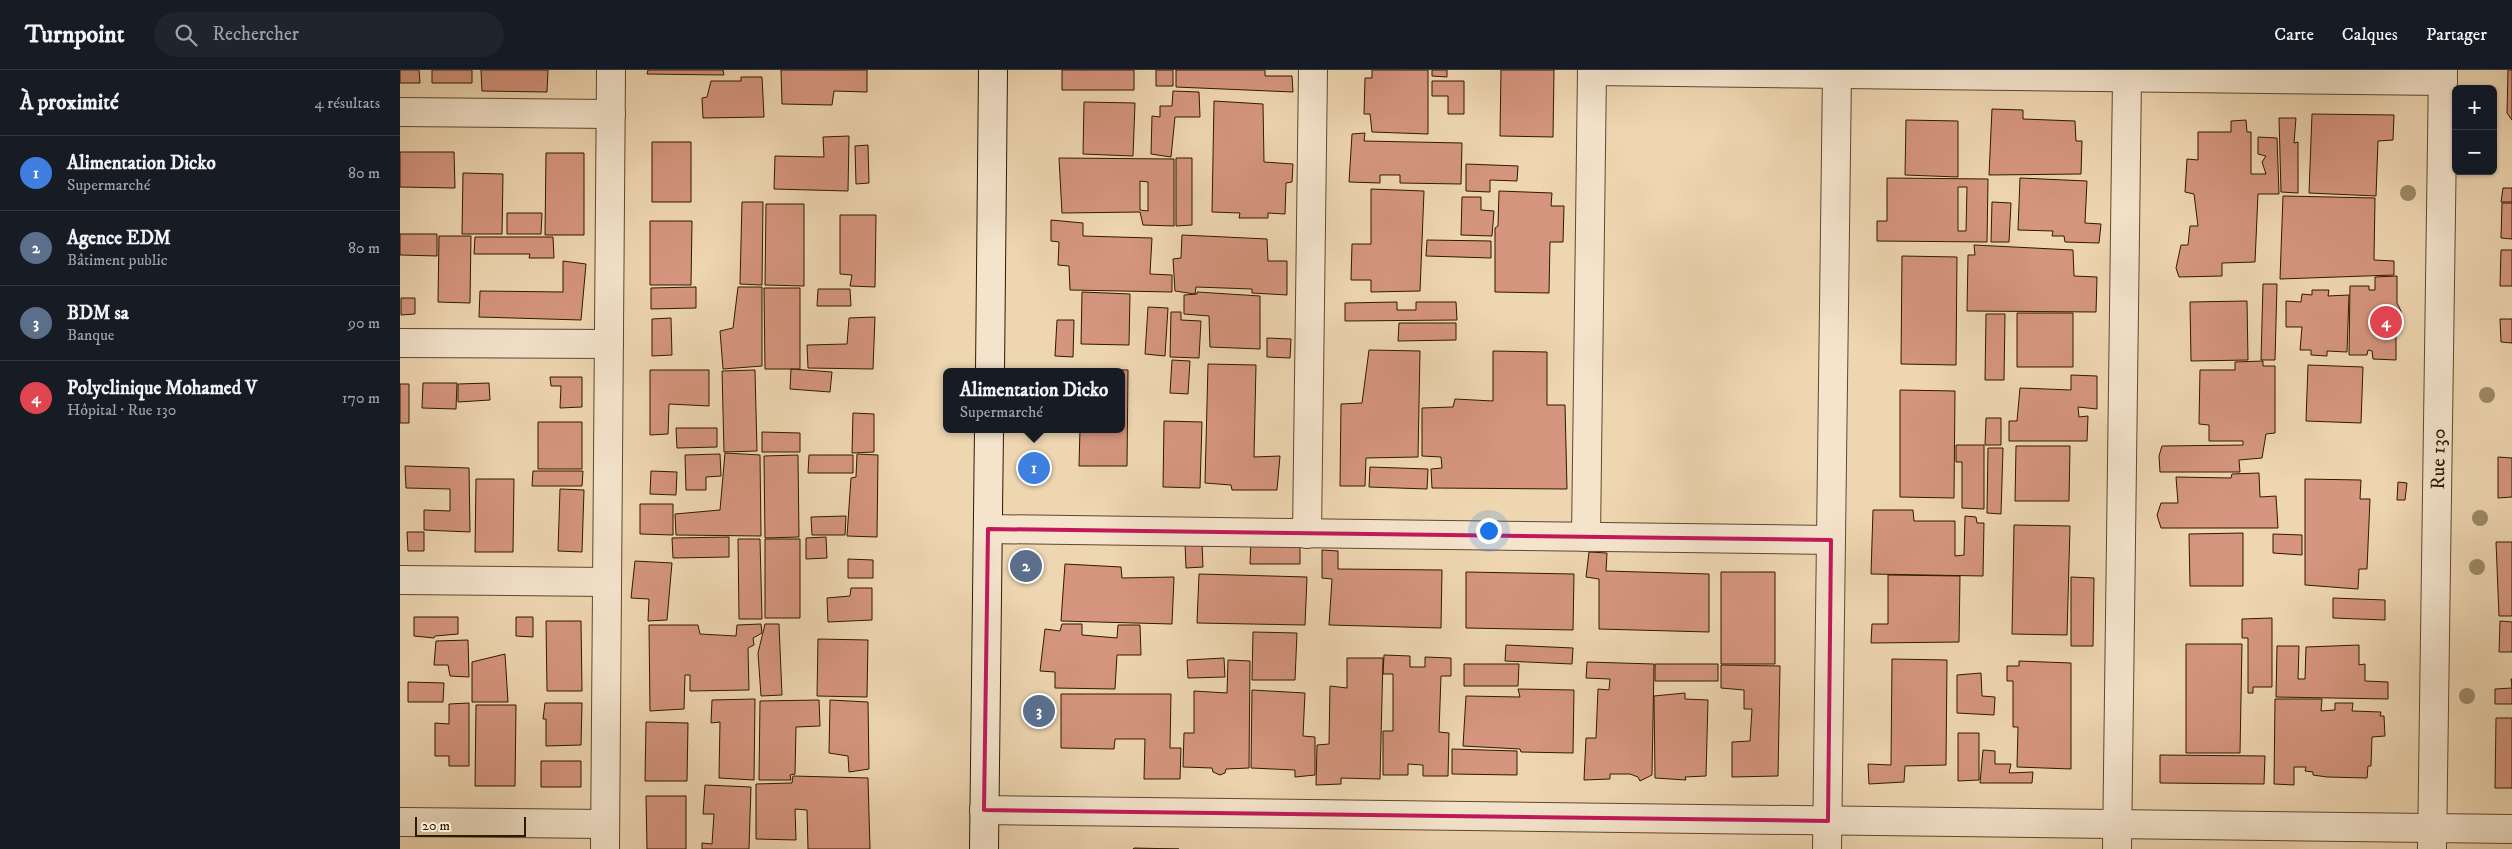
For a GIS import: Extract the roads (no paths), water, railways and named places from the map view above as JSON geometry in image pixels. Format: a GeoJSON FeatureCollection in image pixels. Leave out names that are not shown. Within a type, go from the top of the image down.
{"type":"FeatureCollection","features":[{"type":"Feature","properties":{"kind":"street"},"geometry":{"type":"LineString","coordinates":[[400,822],[605,836],[611,70]]}},
{"type":"Feature","properties":{"kind":"street"},"geometry":{"type":"LineString","coordinates":[[990,368],[994,70]]}},
{"type":"Feature","properties":{"kind":"street"},"geometry":{"type":"LineString","coordinates":[[1307,534],[1313,70]]}},
{"type":"Feature","properties":{"kind":"street"},"geometry":{"type":"LineString","coordinates":[[1586,537],[1592,70],[2127,78],[2443,76]]}},
{"type":"Feature","properties":{"kind":"street"},"geometry":{"type":"LineString","coordinates":[[1827,849],[1837,74]]}},
{"type":"Feature","properties":{"kind":"street","name":"Rue 130"},"geometry":{"type":"LineString","coordinates":[[2432,839],[2443,76]]}},
{"type":"Feature","properties":{"kind":"street"},"geometry":{"type":"LineString","coordinates":[[2118,837],[2127,78]]}},
{"type":"Feature","properties":{"kind":"street"},"geometry":{"type":"LineString","coordinates":[[400,112],[611,114]]}},
{"type":"Feature","properties":{"kind":"street"},"geometry":{"type":"LineString","coordinates":[[400,343],[609,344]]}},
{"type":"Feature","properties":{"kind":"street"},"geometry":{"type":"LineString","coordinates":[[984,849],[989,433]]}},
{"type":"Feature","properties":{"kind":"street"},"geometry":{"type":"LineString","coordinates":[[988,529],[1831,540]]}},
{"type":"Feature","properties":{"kind":"street"},"geometry":{"type":"LineString","coordinates":[[400,580],[607,582]]}},
{"type":"Feature","properties":{"kind":"street"},"geometry":{"type":"LineString","coordinates":[[984,810],[1828,821],[2118,837],[2432,839],[2512,829]]}},
{"type":"Feature","properties":{"kind":"place","name":"Polyclinique Mohamed V"},"geometry":{"type":"Point","coordinates":[2386,322]}},
{"type":"Feature","properties":{"kind":"place","name":"Alimentation Dicko"},"geometry":{"type":"Point","coordinates":[1034,468]}},
{"type":"Feature","properties":{"kind":"place","name":"Agence EDM"},"geometry":{"type":"Point","coordinates":[1026,566]}},
{"type":"Feature","properties":{"kind":"place","name":"BDM sa"},"geometry":{"type":"Point","coordinates":[1039,711]}}]}
